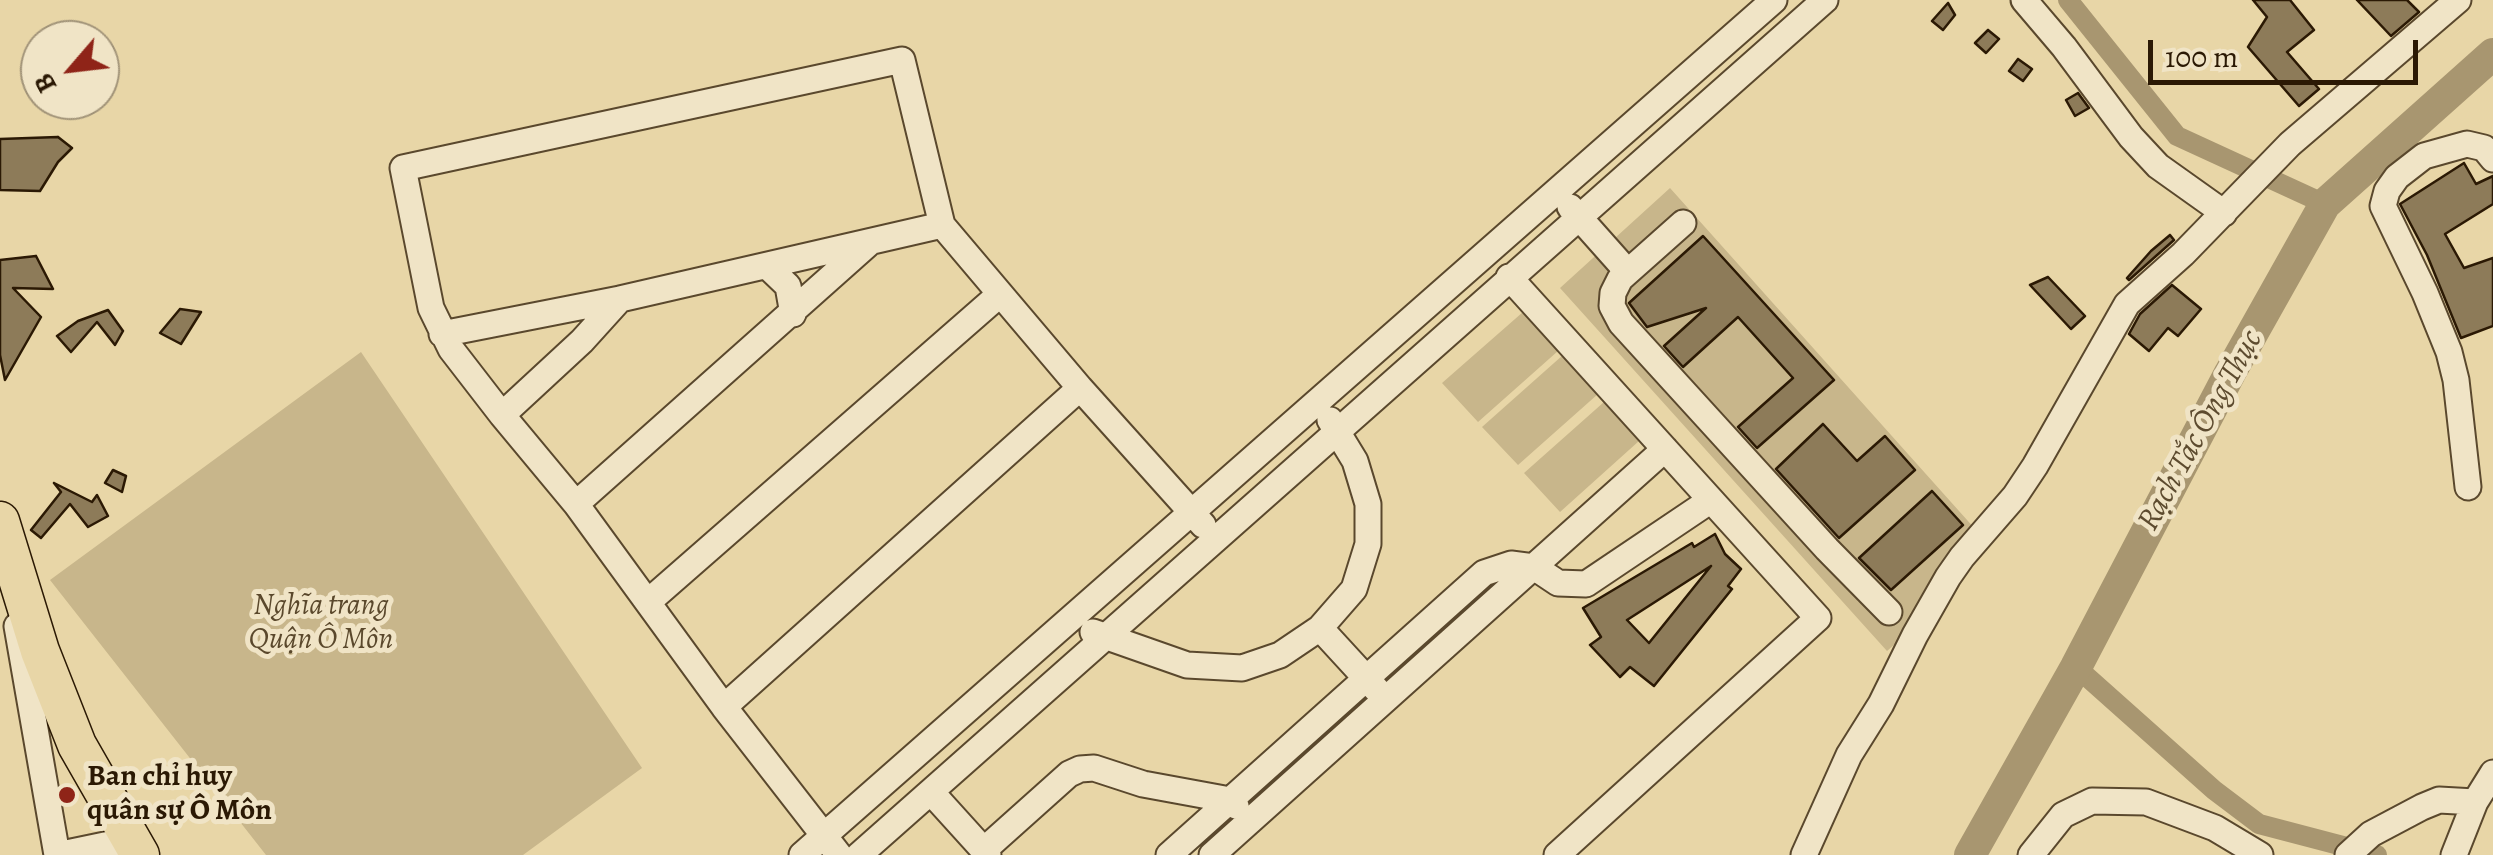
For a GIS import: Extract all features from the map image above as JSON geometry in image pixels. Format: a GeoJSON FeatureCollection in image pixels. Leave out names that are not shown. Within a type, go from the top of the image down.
{"type":"FeatureCollection","features":[{"type":"Feature","properties":{"kind":"highway"},"geometry":{"type":"LineString","coordinates":[[0,521],[40,651],[78,745],[134,848]]}},
{"type":"Feature","properties":{"kind":"street"},"geometry":{"type":"LineString","coordinates":[[802,855],[831,846],[1070,621],[1774,0]]}},
{"type":"Feature","properties":{"kind":"street"},"geometry":{"type":"LineString","coordinates":[[860,855],[1825,0]]}},
{"type":"Feature","properties":{"kind":"street"},"geometry":{"type":"LineString","coordinates":[[2024,0],[2158,166],[2228,209]]}},
{"type":"Feature","properties":{"kind":"street"},"geometry":{"type":"LineString","coordinates":[[1804,855],[1849,755],[1881,704],[1915,635],[1962,557],[2016,496],[2113,325],[2137,293],[2183,254],[2290,144],[2458,0]]}},
{"type":"Feature","properties":{"kind":"street"},"geometry":{"type":"LineString","coordinates":[[831,846],[576,504],[472,378],[442,334],[426,292],[403,168],[902,60],[942,225],[1080,388],[1216,539]]}},
{"type":"Feature","properties":{"kind":"street"},"geometry":{"type":"LineString","coordinates":[[2468,488],[2461,412],[2449,352],[2383,206],[2387,190],[2397,176],[2424,156],[2467,144],[2484,148],[2493,160]]}},
{"type":"Feature","properties":{"kind":"street"},"geometry":{"type":"LineString","coordinates":[[1557,192],[1626,270]]}},
{"type":"Feature","properties":{"kind":"street"},"geometry":{"type":"LineString","coordinates":[[1682,223],[1626,270],[1613,293],[1612,306],[1621,323],[1826,549],[1889,612]]}},
{"type":"Feature","properties":{"kind":"street"},"geometry":{"type":"LineString","coordinates":[[442,334],[620,299],[942,225]]}},
{"type":"Feature","properties":{"kind":"street"},"geometry":{"type":"LineString","coordinates":[[576,504],[870,242]]}},
{"type":"Feature","properties":{"kind":"street"},"geometry":{"type":"LineString","coordinates":[[767,266],[788,286],[793,314]]}},
{"type":"Feature","properties":{"kind":"street"},"geometry":{"type":"LineString","coordinates":[[1510,277],[1818,618],[1557,855]]}},
{"type":"Feature","properties":{"kind":"street"},"geometry":{"type":"LineString","coordinates":[[648,602],[999,295]]}},
{"type":"Feature","properties":{"kind":"street"},"geometry":{"type":"LineString","coordinates":[[502,414],[582,341],[620,299]]}},
{"type":"Feature","properties":{"kind":"street"},"geometry":{"type":"LineString","coordinates":[[566,310],[578,317],[583,326],[582,341]]}},
{"type":"Feature","properties":{"kind":"street"},"geometry":{"type":"LineString","coordinates":[[724,707],[1080,388]]}},
{"type":"Feature","properties":{"kind":"street"},"geometry":{"type":"LineString","coordinates":[[1070,621],[1105,638],[1187,665],[1242,668],[1280,655],[1320,628],[1354,589],[1368,544],[1368,504],[1354,461],[1318,404]]}},
{"type":"Feature","properties":{"kind":"street"},"geometry":{"type":"LineString","coordinates":[[1212,855],[1665,449]]}},
{"type":"Feature","properties":{"kind":"street"},"geometry":{"type":"LineString","coordinates":[[1168,855],[1484,573],[1511,564],[1534,567],[1558,582],[1586,584],[1711,500]]}},
{"type":"Feature","properties":{"kind":"street"},"geometry":{"type":"LineString","coordinates":[[0,532],[57,855],[134,848]]}},
{"type":"Feature","properties":{"kind":"street"},"geometry":{"type":"LineString","coordinates":[[1320,628],[1386,700]]}},
{"type":"Feature","properties":{"kind":"street"},"geometry":{"type":"LineString","coordinates":[[931,792],[986,852],[1080,768],[1230,800],[1250,821]]}},
{"type":"Feature","properties":{"kind":"street"},"geometry":{"type":"LineString","coordinates":[[2454,855],[2475,802],[2493,773]]}},
{"type":"Feature","properties":{"kind":"street"},"geometry":{"type":"LineString","coordinates":[[2348,855],[2371,834],[2439,800],[2475,802]]}},
{"type":"Feature","properties":{"kind":"street"},"geometry":{"type":"LineString","coordinates":[[2031,855],[2064,815],[2092,801],[2146,802],[2215,828],[2260,855]]}},
{"type":"Feature","properties":{"kind":"green space"},"geometry":{"type":"Polygon","coordinates":[[[1670,188],[1976,530],[1910,631],[1887,651],[1560,288],[1670,188]]]}},
{"type":"Feature","properties":{"kind":"green space"},"geometry":{"type":"Polygon","coordinates":[[[1523,312],[1558,351],[1478,422],[1442,383],[1523,312]]]}},
{"type":"Feature","properties":{"kind":"green space","name":"Nghĩa trang Quận Ô Môn"},"geometry":{"type":"Polygon","coordinates":[[[361,352],[642,768],[523,855],[266,855],[50,580],[361,352]]]}},
{"type":"Feature","properties":{"kind":"green space"},"geometry":{"type":"Polygon","coordinates":[[[1563,355],[1598,394],[1518,465],[1482,427],[1563,355]]]}},
{"type":"Feature","properties":{"kind":"green space"},"geometry":{"type":"Polygon","coordinates":[[[1604,402],[1639,441],[1560,512],[1524,473],[1604,402]]]}},
{"type":"Feature","properties":{"kind":"building"},"geometry":{"type":"Polygon","coordinates":[[[2253,0],[2290,0],[2314,30],[2287,52],[2319,89],[2299,106],[2248,47],[2267,17],[2253,0]]]}},
{"type":"Feature","properties":{"kind":"building"},"geometry":{"type":"Polygon","coordinates":[[[2357,0],[2407,0],[2419,12],[2391,36],[2357,0]]]}},
{"type":"Feature","properties":{"kind":"building"},"geometry":{"type":"Polygon","coordinates":[[[1948,3],[1955,15],[1943,30],[1932,21],[1948,3]]]}},
{"type":"Feature","properties":{"kind":"building"},"geometry":{"type":"Polygon","coordinates":[[[1988,30],[1999,39],[1986,53],[1975,43],[1988,30]]]}},
{"type":"Feature","properties":{"kind":"building"},"geometry":{"type":"Polygon","coordinates":[[[2018,59],[2032,69],[2023,81],[2009,71],[2018,59]]]}},
{"type":"Feature","properties":{"kind":"building"},"geometry":{"type":"Polygon","coordinates":[[[2078,93],[2089,108],[2075,116],[2066,100],[2078,93]]]}},
{"type":"Feature","properties":{"kind":"building"},"geometry":{"type":"Polygon","coordinates":[[[58,137],[72,148],[40,191],[0,190],[0,139],[58,137]]]}},
{"type":"Feature","properties":{"kind":"building"},"geometry":{"type":"Polygon","coordinates":[[[2464,163],[2476,184],[2493,176],[2493,204],[2445,234],[2464,268],[2493,258],[2493,326],[2461,338],[2427,255],[2400,204],[2464,163]]]}},
{"type":"Feature","properties":{"kind":"building"},"geometry":{"type":"Polygon","coordinates":[[[2170,235],[2174,240],[2129,280],[2151,251],[2170,235]]]}},
{"type":"Feature","properties":{"kind":"building"},"geometry":{"type":"Polygon","coordinates":[[[1703,236],[1834,380],[1757,448],[1738,427],[1793,378],[1738,317],[1683,367],[1664,346],[1706,308],[1647,327],[1629,303],[1703,236]]]}},
{"type":"Feature","properties":{"kind":"building"},"geometry":{"type":"Polygon","coordinates":[[[36,256],[53,289],[13,288],[41,317],[5,380],[0,355],[0,260],[36,256]]]}},
{"type":"Feature","properties":{"kind":"building"},"geometry":{"type":"Polygon","coordinates":[[[2048,277],[2085,316],[2071,329],[2030,285],[2048,277]]]}},
{"type":"Feature","properties":{"kind":"building"},"geometry":{"type":"Polygon","coordinates":[[[2172,285],[2201,309],[2178,336],[2168,328],[2149,351],[2129,334],[2140,314],[2172,285]]]}},
{"type":"Feature","properties":{"kind":"building"},"geometry":{"type":"Polygon","coordinates":[[[180,309],[201,312],[181,344],[160,333],[180,309]]]}},
{"type":"Feature","properties":{"kind":"building"},"geometry":{"type":"Polygon","coordinates":[[[108,310],[123,331],[115,345],[97,322],[71,352],[57,336],[78,321],[108,310]]]}},
{"type":"Feature","properties":{"kind":"building"},"geometry":{"type":"Polygon","coordinates":[[[1823,424],[1857,461],[1885,436],[1915,470],[1839,538],[1776,469],[1823,424]]]}},
{"type":"Feature","properties":{"kind":"building"},"geometry":{"type":"Polygon","coordinates":[[[113,470],[126,476],[122,492],[105,483],[113,470]]]}},
{"type":"Feature","properties":{"kind":"building"},"geometry":{"type":"Polygon","coordinates":[[[54,483],[92,502],[97,495],[108,516],[88,527],[70,504],[41,538],[31,530],[61,492],[54,483]]]}},
{"type":"Feature","properties":{"kind":"building"},"geometry":{"type":"Polygon","coordinates":[[[1932,491],[1963,525],[1891,590],[1859,558],[1932,491]]]}},
{"type":"Feature","properties":{"kind":"building"},"geometry":{"type":"Polygon","coordinates":[[[1715,534],[1725,554],[1741,569],[1728,586],[1732,589],[1654,686],[1630,667],[1620,677],[1590,645],[1601,637],[1583,608],[1692,543],[1694,547],[1715,534]],[[1711,566],[1627,620],[1649,643],[1711,566]]]}},
{"type":"Feature","properties":{"kind":"waterway"},"geometry":{"type":"LineString","coordinates":[[2068,0],[2177,136],[2325,204]]}},
{"type":"Feature","properties":{"kind":"waterway","name":"Rạch Tắc Ông Thục"},"geometry":{"type":"LineString","coordinates":[[1970,855],[2076,667],[2230,373],[2325,204],[2493,54]]}},
{"type":"Feature","properties":{"kind":"waterway"},"geometry":{"type":"LineString","coordinates":[[2076,667],[2214,790],[2259,824],[2377,855]]}},
{"type":"Feature","properties":{"kind":"place","name":"Ban chỉ huy quân sự Ô Môn"},"geometry":{"type":"Point","coordinates":[67,795]}}]}
